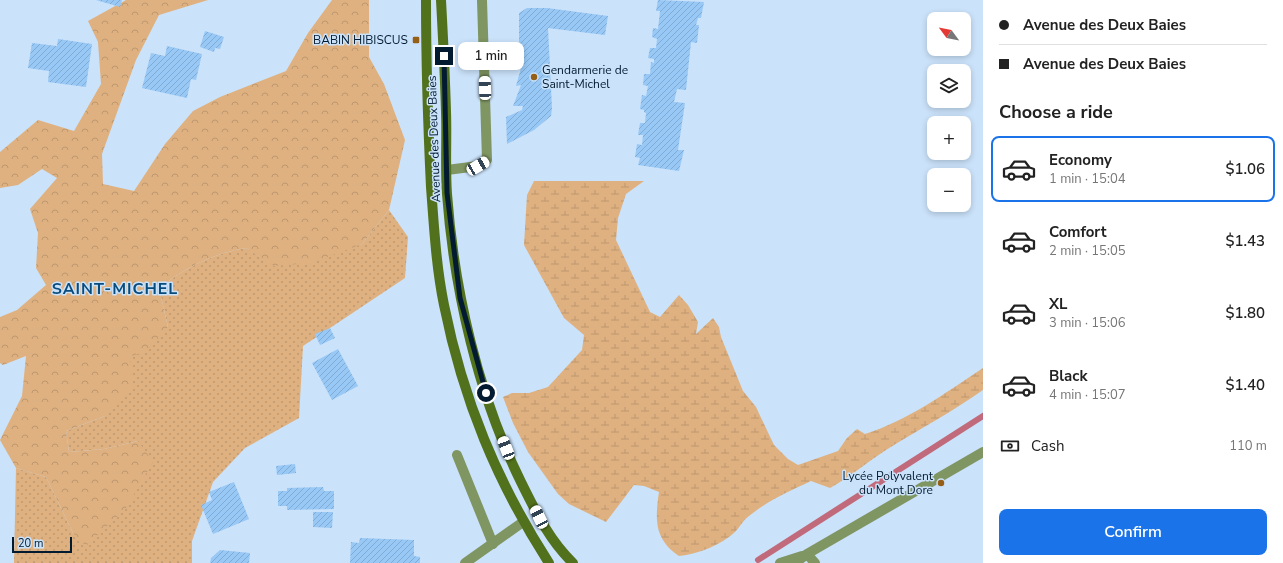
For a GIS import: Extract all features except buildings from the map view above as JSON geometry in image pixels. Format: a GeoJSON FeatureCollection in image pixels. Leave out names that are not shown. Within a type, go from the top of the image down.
{"type":"FeatureCollection","features":[{"type":"Feature","properties":{"kind":"main road","name":"Avenue des Deux Baies"},"geometry":{"type":"LineString","coordinates":[[426,0],[427,115],[433,224],[443,304],[474,415],[490,456],[523,522],[549,563]]}},
{"type":"Feature","properties":{"kind":"main road","name":"Avenue des Deux Baies"},"geometry":{"type":"LineString","coordinates":[[441,0],[446,113],[447,193],[460,298],[486,393],[511,461],[546,531],[560,551],[573,563]]}},
{"type":"Feature","properties":{"kind":"street"},"geometry":{"type":"LineString","coordinates":[[447,170],[478,166],[487,160],[482,0]]}},
{"type":"Feature","properties":{"kind":"street"},"geometry":{"type":"LineString","coordinates":[[795,563],[807,554],[983,452]]}},
{"type":"Feature","properties":{"kind":"street"},"geometry":{"type":"LineString","coordinates":[[457,455],[493,544]]}},
{"type":"Feature","properties":{"kind":"street"},"geometry":{"type":"LineString","coordinates":[[465,563],[523,522]]}},
{"type":"Feature","properties":{"kind":"street"},"geometry":{"type":"LineString","coordinates":[[780,563],[807,554]]}},
{"type":"Feature","properties":{"kind":"street"},"geometry":{"type":"LineString","coordinates":[[807,554],[815,563]]}},
{"type":"Feature","properties":{"kind":"green space"},"geometry":{"type":"Polygon","coordinates":[[[126,0],[208,0],[159,15],[136,60],[102,154],[103,184],[134,191],[165,144],[193,111],[220,97],[286,71],[308,33],[332,0],[369,0],[369,57],[384,84],[405,140],[389,210],[362,244],[311,263],[274,266],[246,248],[222,254],[200,262],[159,288],[168,327],[146,352],[130,356],[133,385],[105,416],[66,431],[69,452],[104,449],[138,441],[153,462],[126,508],[86,546],[73,533],[46,477],[16,468],[0,440],[22,396],[26,356],[3,365],[0,363],[0,317],[17,310],[46,285],[36,268],[38,233],[30,209],[57,178],[42,169],[18,185],[0,188],[0,152],[38,120],[74,131],[101,84],[98,42],[88,21],[126,0]]]}},
{"type":"Feature","properties":{"kind":"green space"},"geometry":{"type":"Polygon","coordinates":[[[534,181],[644,181],[626,194],[618,218],[616,240],[650,312],[660,317],[679,295],[688,305],[698,322],[696,334],[713,318],[719,327],[721,337],[743,391],[756,407],[774,445],[788,459],[798,465],[838,451],[847,438],[857,429],[865,434],[912,414],[983,368],[983,390],[886,450],[830,488],[811,481],[763,506],[745,519],[729,537],[716,545],[701,551],[679,556],[665,543],[658,528],[657,511],[659,492],[644,486],[634,485],[606,522],[569,504],[558,494],[528,452],[513,423],[503,397],[512,393],[529,393],[548,387],[582,350],[584,335],[564,318],[524,245],[527,195],[534,181]]]}},
{"type":"Feature","properties":{"kind":"green space"},"geometry":{"type":"Polygon","coordinates":[[[389,210],[408,237],[405,278],[303,346],[299,418],[245,448],[213,482],[192,541],[192,563],[14,563],[16,468],[46,477],[73,533],[138,441],[104,449],[69,452],[66,431],[105,416],[130,356],[168,327],[159,288],[200,262],[222,254],[246,248],[274,265],[362,244],[389,210]]]}},
{"type":"Feature","properties":{"kind":"waterway"},"geometry":{"type":"LineString","coordinates":[[758,560],[983,416]]}},
{"type":"Feature","properties":{"kind":"place","name":"BABIN HIBISCUS"},"geometry":{"type":"Point","coordinates":[416,40]}},
{"type":"Feature","properties":{"kind":"place","name":"Gendarmerie de Saint-Michel"},"geometry":{"type":"Point","coordinates":[534,77]}},
{"type":"Feature","properties":{"kind":"place","name":"Lycée Polyvalent du Mont Dore"},"geometry":{"type":"Point","coordinates":[941,483]}},
{"type":"Feature","properties":{"kind":"district","name":"SAINT-MICHEL"},"geometry":{"type":"Point","coordinates":[115,288]}},
{"type":"Feature","properties":{"kind":"route"},"geometry":{"type":"LineString","coordinates":[[444,56],[447,193],[460,298],[486,393]]}}]}
